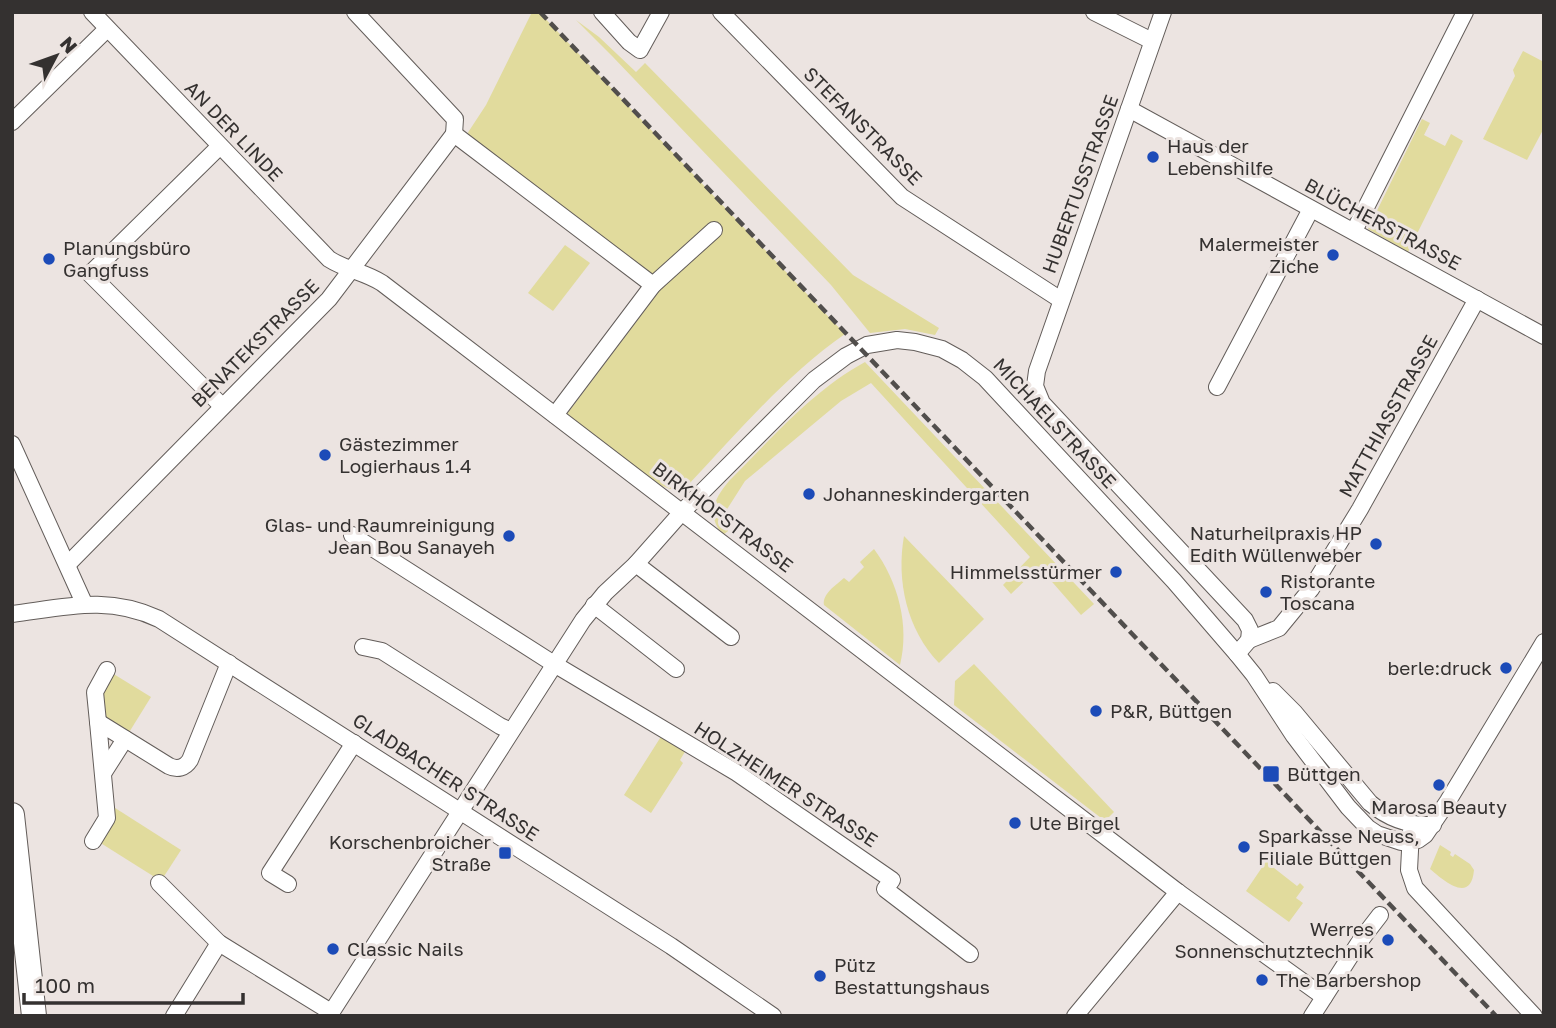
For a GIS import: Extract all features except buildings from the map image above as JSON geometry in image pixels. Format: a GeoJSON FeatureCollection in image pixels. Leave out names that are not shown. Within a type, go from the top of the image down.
{"type":"FeatureCollection","features":[{"type":"Feature","properties":{"kind":"main road"},"geometry":{"type":"LineString","coordinates":[[12,815],[34,1016]]}},
{"type":"Feature","properties":{"kind":"street","name":"AN DER LINDE"},"geometry":{"type":"LineString","coordinates":[[92,12],[321,252],[337,264],[352,269]]}},
{"type":"Feature","properties":{"kind":"street"},"geometry":{"type":"LineString","coordinates":[[355,12],[455,119],[454,134],[653,285]]}},
{"type":"Feature","properties":{"kind":"street"},"geometry":{"type":"LineString","coordinates":[[602,12],[629,42],[640,50],[661,12]]}},
{"type":"Feature","properties":{"kind":"street","name":"STEFANSTRASSE"},"geometry":{"type":"LineString","coordinates":[[721,12],[902,197],[1061,300]]}},
{"type":"Feature","properties":{"kind":"street"},"geometry":{"type":"LineString","coordinates":[[1094,12],[1152,41]]}},
{"type":"Feature","properties":{"kind":"street","name":"HUBERTUSSTRASSE"},"geometry":{"type":"LineString","coordinates":[[1037,371],[1163,12]]}},
{"type":"Feature","properties":{"kind":"street"},"geometry":{"type":"LineString","coordinates":[[1354,231],[1465,12]]}},
{"type":"Feature","properties":{"kind":"street"},"geometry":{"type":"LineString","coordinates":[[12,122],[107,29]]}},
{"type":"Feature","properties":{"kind":"street","name":"BLÜCHERSTRASSE"},"geometry":{"type":"LineString","coordinates":[[1129,109],[1544,336]]}},
{"type":"Feature","properties":{"kind":"street","name":"BENATEKSTRASSE"},"geometry":{"type":"LineString","coordinates":[[68,564],[329,299],[454,134]]}},
{"type":"Feature","properties":{"kind":"street"},"geometry":{"type":"LineString","coordinates":[[220,146],[90,274],[222,406]]}},
{"type":"Feature","properties":{"kind":"street"},"geometry":{"type":"LineString","coordinates":[[1217,387],[1311,209]]}},
{"type":"Feature","properties":{"kind":"street"},"geometry":{"type":"LineString","coordinates":[[555,415],[653,285],[715,230]]}},
{"type":"Feature","properties":{"kind":"street","name":"BIRKHOFSTRASSE"},"geometry":{"type":"LineString","coordinates":[[352,269],[368,274],[382,283],[1178,892],[1324,997]]}},
{"type":"Feature","properties":{"kind":"street","name":"MATTHIASSTRASSE"},"geometry":{"type":"LineString","coordinates":[[1249,640],[1279,628],[1311,589],[1360,509],[1477,299]]}},
{"type":"Feature","properties":{"kind":"street","name":"MICHAELSTRASSE"},"geometry":{"type":"LineString","coordinates":[[682,512],[814,380],[840,360],[867,345],[880,342],[929,344],[952,354],[985,378],[1174,581],[1237,653],[1294,736],[1353,813],[1377,834],[1393,840],[1410,841]]}},
{"type":"Feature","properties":{"kind":"street","name":"MICHAELSTRASSE"},"geometry":{"type":"LineString","coordinates":[[1037,371],[1035,386],[1042,403],[1245,621],[1250,630],[1249,640]]}},
{"type":"Feature","properties":{"kind":"street"},"geometry":{"type":"LineString","coordinates":[[12,444],[84,603]]}},
{"type":"Feature","properties":{"kind":"street"},"geometry":{"type":"LineString","coordinates":[[159,883],[219,943],[330,1014],[459,810],[594,605],[636,564],[682,512]]}},
{"type":"Feature","properties":{"kind":"street"},"geometry":{"type":"LineString","coordinates":[[352,535],[554,664]]}},
{"type":"Feature","properties":{"kind":"street"},"geometry":{"type":"LineString","coordinates":[[636,564],[732,637]]}},
{"type":"Feature","properties":{"kind":"street","name":"GLADBACHER STRASSE"},"geometry":{"type":"LineString","coordinates":[[12,614],[84,603],[117,605],[146,613],[174,628],[682,953],[773,1016]]}},
{"type":"Feature","properties":{"kind":"street"},"geometry":{"type":"LineString","coordinates":[[594,605],[676,669]]}},
{"type":"Feature","properties":{"kind":"street"},"geometry":{"type":"LineString","coordinates":[[1237,653],[1249,640]]}},
{"type":"Feature","properties":{"kind":"street"},"geometry":{"type":"LineString","coordinates":[[1410,841],[1425,835],[1433,825],[1544,642]]}},
{"type":"Feature","properties":{"kind":"street"},"geometry":{"type":"LineString","coordinates":[[363,647],[382,651],[511,731]]}},
{"type":"Feature","properties":{"kind":"street"},"geometry":{"type":"LineString","coordinates":[[98,722],[169,766],[178,768],[186,765],[229,663]]}},
{"type":"Feature","properties":{"kind":"street","name":"HOLZHEIMER STRASSE"},"geometry":{"type":"LineString","coordinates":[[554,664],[737,773],[892,880],[885,889],[970,954]]}},
{"type":"Feature","properties":{"kind":"street"},"geometry":{"type":"LineString","coordinates":[[93,841],[107,818],[95,692],[107,670]]}},
{"type":"Feature","properties":{"kind":"street","name":"MICHAELSTRASSE"},"geometry":{"type":"LineString","coordinates":[[1254,675],[1294,712],[1370,803],[1384,814],[1411,824],[1433,825]]}},
{"type":"Feature","properties":{"kind":"street"},"geometry":{"type":"LineString","coordinates":[[104,772],[125,739]]}},
{"type":"Feature","properties":{"kind":"street"},"geometry":{"type":"LineString","coordinates":[[288,884],[270,873],[354,743]]}},
{"type":"Feature","properties":{"kind":"street"},"geometry":{"type":"LineString","coordinates":[[1411,824],[1409,870],[1415,888],[1534,1016]]}},
{"type":"Feature","properties":{"kind":"street"},"geometry":{"type":"LineString","coordinates":[[1075,1016],[1178,892]]}},
{"type":"Feature","properties":{"kind":"street"},"geometry":{"type":"LineString","coordinates":[[1312,1016],[1380,915]]}},
{"type":"Feature","properties":{"kind":"street"},"geometry":{"type":"LineString","coordinates":[[174,1016],[219,943]]}},
{"type":"Feature","properties":{"kind":"shaded area"},"geometry":{"type":"Polygon","coordinates":[[[532,12],[539,12],[845,334],[803,367],[688,485],[680,489],[669,489],[657,483],[567,414],[663,286],[467,134],[486,105],[532,12]]]}},
{"type":"Feature","properties":{"kind":"shaded area"},"geometry":{"type":"Polygon","coordinates":[[[576,20],[599,37],[636,72],[645,63],[853,275],[939,328],[935,335],[905,329],[870,333],[831,285],[576,20]]]}},
{"type":"Feature","properties":{"kind":"shaded area"},"geometry":{"type":"Polygon","coordinates":[[[1523,51],[1544,62],[1544,128],[1527,160],[1483,139],[1515,76],[1513,70],[1523,51]]]}},
{"type":"Feature","properties":{"kind":"shaded area"},"geometry":{"type":"Polygon","coordinates":[[[1422,119],[1430,123],[1424,135],[1445,146],[1451,134],[1463,141],[1408,252],[1368,229],[1422,119]]]}},
{"type":"Feature","properties":{"kind":"shaded area"},"geometry":{"type":"Polygon","coordinates":[[[565,245],[590,263],[553,311],[528,293],[565,245]]]}},
{"type":"Feature","properties":{"kind":"shaded area"},"geometry":{"type":"Polygon","coordinates":[[[865,362],[1094,604],[1081,615],[1039,567],[1011,594],[1003,585],[1030,557],[871,383],[841,401],[745,481],[724,514],[728,531],[723,535],[713,514],[719,494],[729,481],[810,401],[865,362]]]}},
{"type":"Feature","properties":{"kind":"shaded area"},"geometry":{"type":"Polygon","coordinates":[[[904,536],[984,619],[939,663],[919,636],[906,604],[902,570],[904,536]]]}},
{"type":"Feature","properties":{"kind":"shaded area"},"geometry":{"type":"Polygon","coordinates":[[[874,549],[890,575],[900,604],[904,635],[900,665],[824,605],[830,590],[844,578],[849,582],[864,567],[860,562],[874,549]]]}},
{"type":"Feature","properties":{"kind":"shaded area"},"geometry":{"type":"Polygon","coordinates":[[[974,664],[1114,812],[1105,821],[954,705],[955,681],[974,664]]]}},
{"type":"Feature","properties":{"kind":"shaded area"},"geometry":{"type":"Polygon","coordinates":[[[112,673],[151,697],[128,734],[104,717],[101,698],[112,673]]]}},
{"type":"Feature","properties":{"kind":"shaded area"},"geometry":{"type":"Polygon","coordinates":[[[662,735],[686,750],[680,760],[683,763],[651,813],[624,795],[662,735]]]}},
{"type":"Feature","properties":{"kind":"shaded area"},"geometry":{"type":"Polygon","coordinates":[[[112,806],[181,850],[161,881],[99,842],[112,806]]]}},
{"type":"Feature","properties":{"kind":"shaded area"},"geometry":{"type":"Polygon","coordinates":[[[1440,845],[1451,852],[1453,857],[1455,854],[1470,864],[1474,870],[1468,886],[1456,887],[1430,869],[1440,845]]]}},
{"type":"Feature","properties":{"kind":"shaded area"},"geometry":{"type":"Polygon","coordinates":[[[1267,860],[1297,886],[1300,883],[1304,887],[1296,898],[1303,903],[1289,922],[1246,891],[1267,860]]]}},
{"type":"Feature","properties":{"kind":"railway"},"geometry":{"type":"LineString","coordinates":[[540,12],[1496,1016]]}},
{"type":"Feature","properties":{"kind":"place","name":"Haus der Lebenshilfe"},"geometry":{"type":"Point","coordinates":[1153,157]}},
{"type":"Feature","properties":{"kind":"place","name":"Malermeister Ziche"},"geometry":{"type":"Point","coordinates":[1333,255]}},
{"type":"Feature","properties":{"kind":"place","name":"Planungsbüro Gangfuss"},"geometry":{"type":"Point","coordinates":[49,259]}},
{"type":"Feature","properties":{"kind":"place","name":"Gästezimmer Logierhaus 1.4"},"geometry":{"type":"Point","coordinates":[325,455]}},
{"type":"Feature","properties":{"kind":"place","name":"Johanneskindergarten"},"geometry":{"type":"Point","coordinates":[809,494]}},
{"type":"Feature","properties":{"kind":"place","name":"Glas- und Raumreinigung Jean Bou Sanayeh"},"geometry":{"type":"Point","coordinates":[509,536]}},
{"type":"Feature","properties":{"kind":"place","name":"Naturheilpraxis HP Edith Wüllenweber"},"geometry":{"type":"Point","coordinates":[1376,544]}},
{"type":"Feature","properties":{"kind":"place","name":"Himmelsstürmer"},"geometry":{"type":"Point","coordinates":[1116,572]}},
{"type":"Feature","properties":{"kind":"place","name":"Ristorante Toscana"},"geometry":{"type":"Point","coordinates":[1266,592]}},
{"type":"Feature","properties":{"kind":"place","name":"berle:druck"},"geometry":{"type":"Point","coordinates":[1506,668]}},
{"type":"Feature","properties":{"kind":"place","name":"P&R, Büttgen"},"geometry":{"type":"Point","coordinates":[1096,711]}},
{"type":"Feature","properties":{"kind":"place","name":"Büttgen"},"geometry":{"type":"Point","coordinates":[1271,774]}},
{"type":"Feature","properties":{"kind":"place","name":"Marosa Beauty"},"geometry":{"type":"Point","coordinates":[1439,785]}},
{"type":"Feature","properties":{"kind":"place","name":"Ute Birgel"},"geometry":{"type":"Point","coordinates":[1015,823]}},
{"type":"Feature","properties":{"kind":"place","name":"Sparkasse Neuss, Filiale Büttgen"},"geometry":{"type":"Point","coordinates":[1244,847]}},
{"type":"Feature","properties":{"kind":"place","name":"Korschenbroicher Straße"},"geometry":{"type":"Point","coordinates":[505,853]}},
{"type":"Feature","properties":{"kind":"place","name":"Werres Sonnenschutztechnik"},"geometry":{"type":"Point","coordinates":[1388,940]}},
{"type":"Feature","properties":{"kind":"place","name":"Classic Nails"},"geometry":{"type":"Point","coordinates":[333,949]}},
{"type":"Feature","properties":{"kind":"place","name":"Pütz Bestattungshaus"},"geometry":{"type":"Point","coordinates":[820,976]}},
{"type":"Feature","properties":{"kind":"place","name":"The Barbershop"},"geometry":{"type":"Point","coordinates":[1262,980]}}]}
